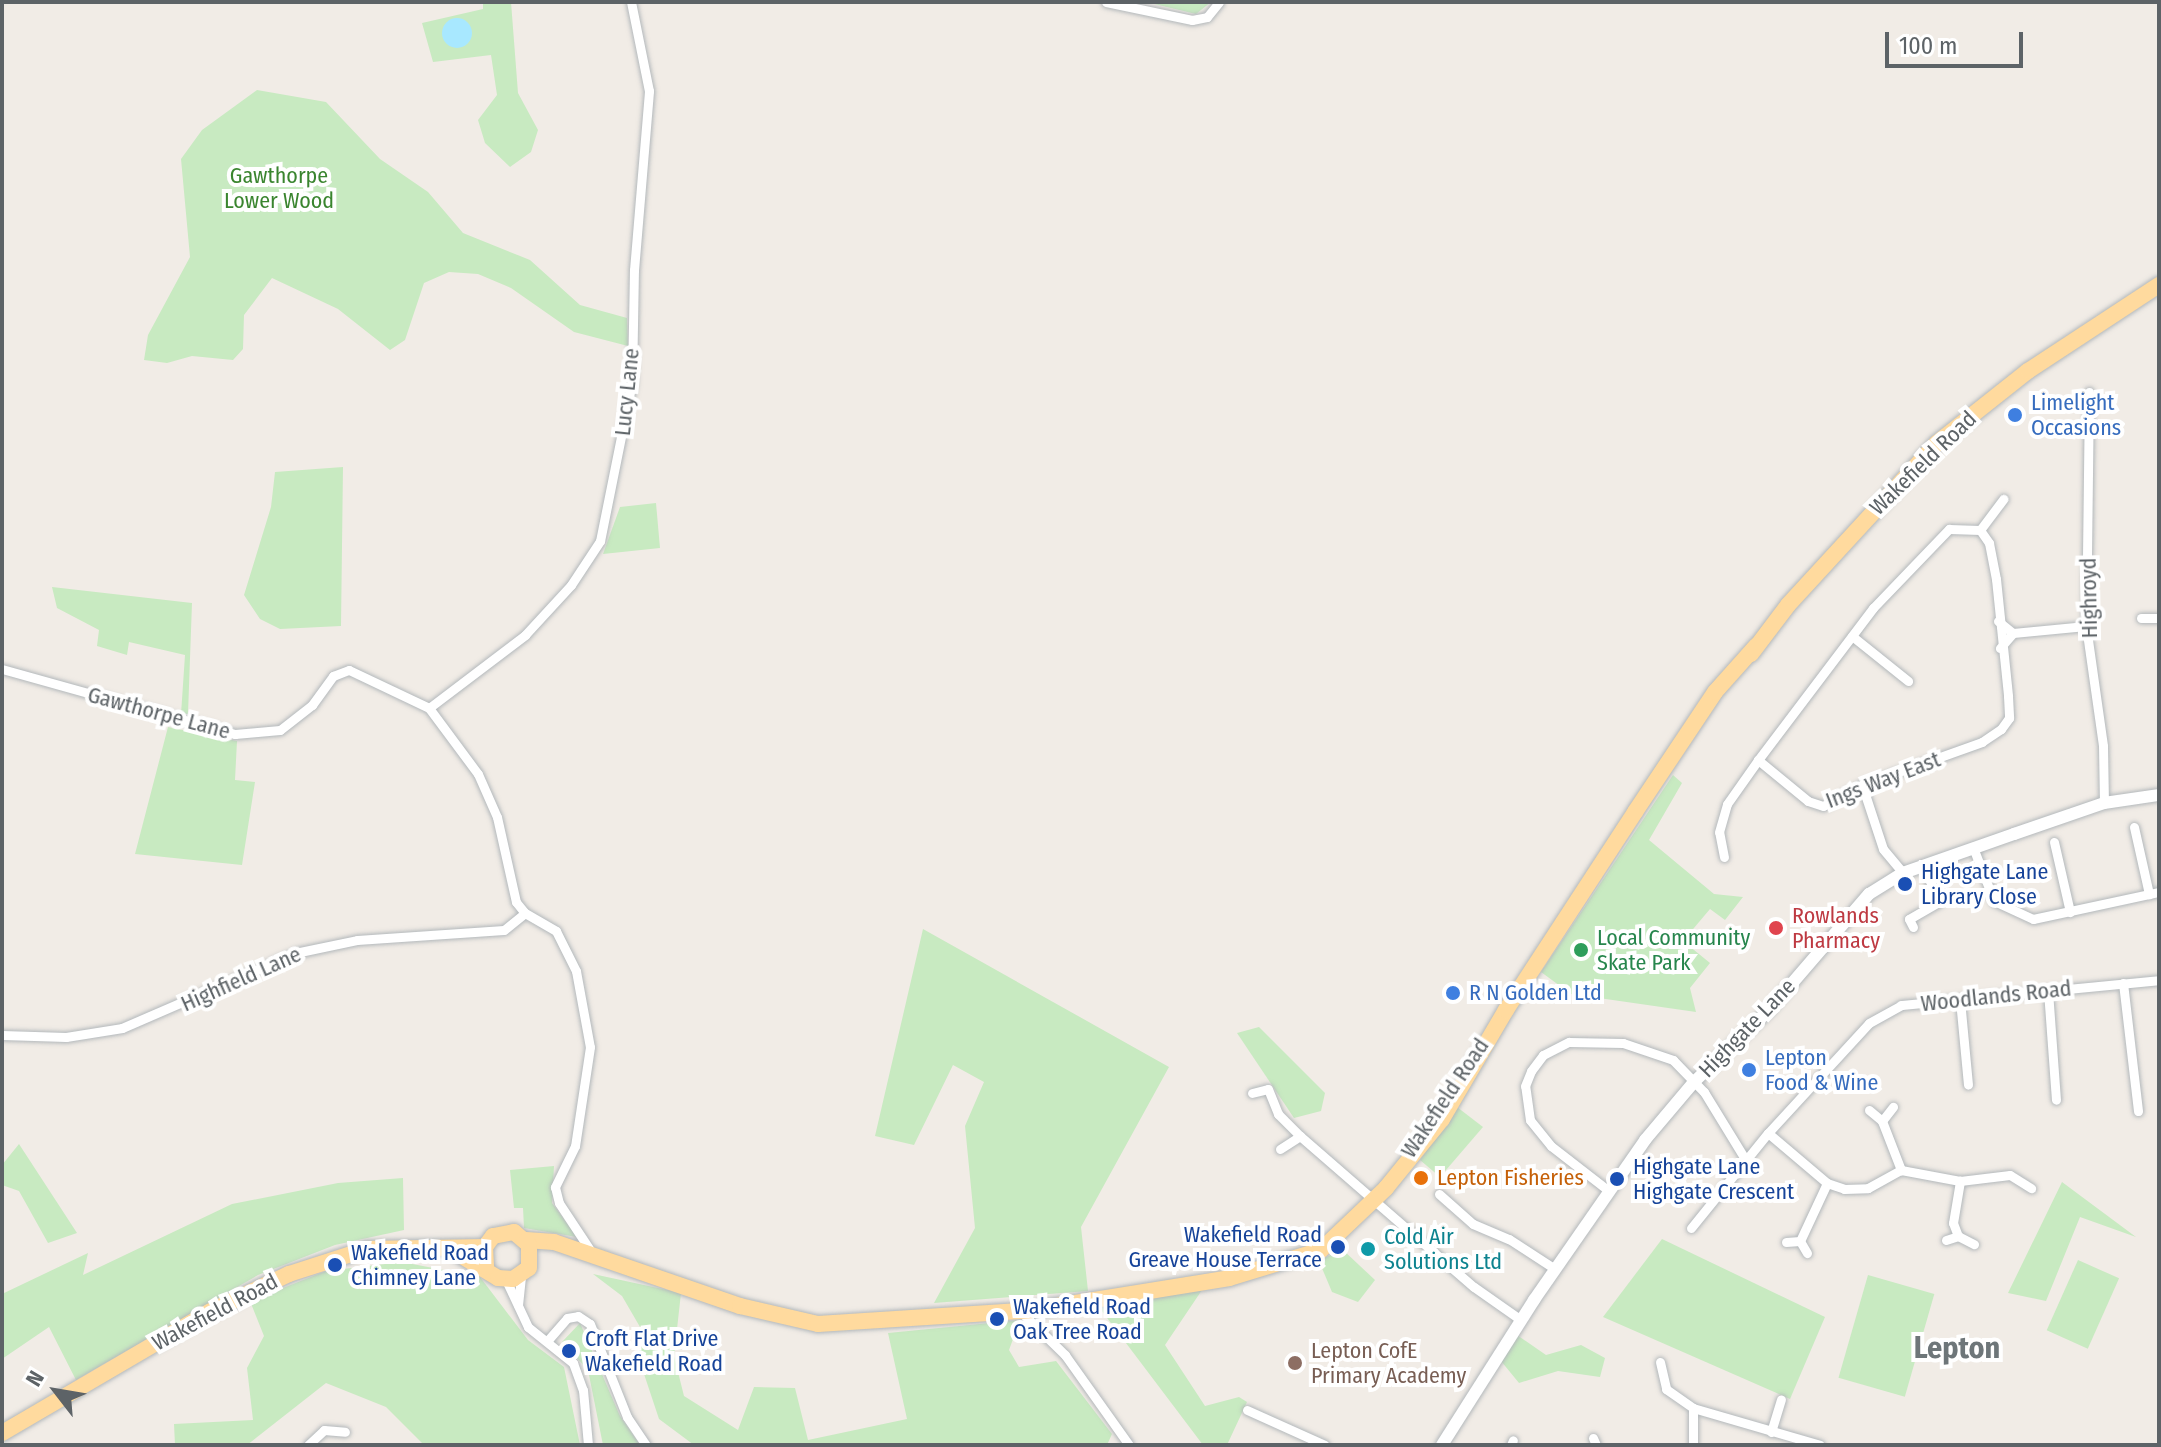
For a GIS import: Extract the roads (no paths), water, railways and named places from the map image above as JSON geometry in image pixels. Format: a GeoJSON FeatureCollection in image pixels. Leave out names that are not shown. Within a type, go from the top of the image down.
{"type":"FeatureCollection","features":[{"type":"Feature","properties":{"kind":"highway","name":"Wakefield Road"},"geometry":{"type":"LineString","coordinates":[[2,1433],[267,1283],[367,1249],[485,1247],[500,1232],[514,1232],[529,1248],[574,1249],[592,1253],[740,1306],[818,1324],[971,1313],[1115,1295],[1229,1278],[1321,1250],[1381,1193],[1442,1119],[1506,1010],[1673,757],[1756,646],[1937,443],[2028,371],[2159,285]]}},
{"type":"Feature","properties":{"kind":"highway"},"geometry":{"type":"LineString","coordinates":[[485,1247],[486,1267]]}},
{"type":"Feature","properties":{"kind":"highway","name":"Wakefield Road"},"geometry":{"type":"LineString","coordinates":[[446,1248],[513,1278]]}},
{"type":"Feature","properties":{"kind":"highway"},"geometry":{"type":"LineString","coordinates":[[513,1278],[529,1248]]}},
{"type":"Feature","properties":{"kind":"street","name":"Lucy Lane"},"geometry":{"type":"LineString","coordinates":[[429,708],[525,635],[571,585],[603,530],[632,383],[634,270],[649,91],[631,2]]}},
{"type":"Feature","properties":{"kind":"street"},"geometry":{"type":"LineString","coordinates":[[1106,2],[1192,20],[1207,17],[1219,2]]}},
{"type":"Feature","properties":{"kind":"street","name":"Highroyd"},"geometry":{"type":"LineString","coordinates":[[2089,392],[2086,626],[2103,746],[2104,803]]}},
{"type":"Feature","properties":{"kind":"street"},"geometry":{"type":"LineString","coordinates":[[1724,857],[1720,820],[1758,760],[1894,582],[1949,529],[1980,530],[2003,499]]}},
{"type":"Feature","properties":{"kind":"street","name":"Ings Way East"},"geometry":{"type":"LineString","coordinates":[[1758,760],[1815,805],[1982,742],[2001,729],[2009,718],[1989,543],[1980,530]]}},
{"type":"Feature","properties":{"kind":"street"},"geometry":{"type":"LineString","coordinates":[[2141,618],[2159,618]]}},
{"type":"Feature","properties":{"kind":"street"},"geometry":{"type":"LineString","coordinates":[[1998,621],[2013,633]]}},
{"type":"Feature","properties":{"kind":"street"},"geometry":{"type":"LineString","coordinates":[[2000,648],[2013,633],[2086,626]]}},
{"type":"Feature","properties":{"kind":"street"},"geometry":{"type":"LineString","coordinates":[[1852,636],[1908,681]]}},
{"type":"Feature","properties":{"kind":"street","name":"Gawthorpe Lane"},"geometry":{"type":"LineString","coordinates":[[2,669],[235,734],[280,730],[312,705],[333,676],[349,670],[429,708]]}},
{"type":"Feature","properties":{"kind":"street"},"geometry":{"type":"LineString","coordinates":[[429,708],[478,774],[497,817],[511,891],[525,913],[556,931],[576,971],[590,1047],[575,1146],[555,1187],[559,1203],[592,1253]]}},
{"type":"Feature","properties":{"kind":"street"},"geometry":{"type":"LineString","coordinates":[[1862,785],[1883,849],[1903,873]]}},
{"type":"Feature","properties":{"kind":"street","name":"Highgate Lane"},"geometry":{"type":"LineString","coordinates":[[1442,1445],[1534,1300],[1609,1191],[1694,1082],[1770,1009],[1857,905],[1903,873],[1922,866],[2104,803],[2159,795]]}},
{"type":"Feature","properties":{"kind":"street"},"geometry":{"type":"LineString","coordinates":[[1974,850],[1984,885],[2011,913],[2033,919],[2154,893],[2134,827]]}},
{"type":"Feature","properties":{"kind":"street"},"geometry":{"type":"LineString","coordinates":[[2054,842],[2070,912]]}},
{"type":"Feature","properties":{"kind":"street"},"geometry":{"type":"LineString","coordinates":[[1913,927],[1909,919],[1940,901],[1922,866]]}},
{"type":"Feature","properties":{"kind":"street","name":"Highfield Lane"},"geometry":{"type":"LineString","coordinates":[[2,1035],[66,1037],[122,1028],[295,953],[357,940],[504,930],[525,913]]}},
{"type":"Feature","properties":{"kind":"street","name":"Woodlands Road"},"geometry":{"type":"LineString","coordinates":[[1691,1228],[1745,1159],[1869,1023],[1901,1005],[2159,980]]}},
{"type":"Feature","properties":{"kind":"street"},"geometry":{"type":"LineString","coordinates":[[2123,983],[2138,1111]]}},
{"type":"Feature","properties":{"kind":"street"},"geometry":{"type":"LineString","coordinates":[[2048,991],[2056,1100]]}},
{"type":"Feature","properties":{"kind":"street"},"geometry":{"type":"LineString","coordinates":[[1960,1000],[1968,1085]]}},
{"type":"Feature","properties":{"kind":"street"},"geometry":{"type":"LineString","coordinates":[[1609,1191],[1580,1172],[1533,1125],[1525,1086],[1537,1063],[1569,1042],[1623,1043],[1673,1060],[1694,1082],[1745,1159]]}},
{"type":"Feature","properties":{"kind":"street"},"geometry":{"type":"LineString","coordinates":[[1252,1093],[1268,1089],[1278,1114],[1300,1136],[1381,1193],[1474,1287],[1521,1320]]}},
{"type":"Feature","properties":{"kind":"street"},"geometry":{"type":"LineString","coordinates":[[1882,1121],[1893,1107]]}},
{"type":"Feature","properties":{"kind":"street"},"geometry":{"type":"LineString","coordinates":[[1869,1110],[1882,1121],[1901,1170]]}},
{"type":"Feature","properties":{"kind":"street"},"geometry":{"type":"LineString","coordinates":[[1768,1133],[1827,1183],[1844,1189],[1868,1188],[1901,1170],[1960,1181],[2010,1175],[2031,1188]]}},
{"type":"Feature","properties":{"kind":"street"},"geometry":{"type":"LineString","coordinates":[[1280,1149],[1300,1136]]}},
{"type":"Feature","properties":{"kind":"street"},"geometry":{"type":"LineString","coordinates":[[2010,1175],[2012,1164]]}},
{"type":"Feature","properties":{"kind":"street"},"geometry":{"type":"LineString","coordinates":[[1960,1181],[1953,1223],[1958,1236],[1974,1244]]}},
{"type":"Feature","properties":{"kind":"street"},"geometry":{"type":"LineString","coordinates":[[1800,1241],[1827,1183]]}},
{"type":"Feature","properties":{"kind":"street"},"geometry":{"type":"LineString","coordinates":[[1439,1194],[1473,1224],[1509,1239],[1555,1269]]}},
{"type":"Feature","properties":{"kind":"street"},"geometry":{"type":"LineString","coordinates":[[1946,1240],[1958,1236]]}},
{"type":"Feature","properties":{"kind":"street"},"geometry":{"type":"LineString","coordinates":[[1786,1242],[1800,1241]]}},
{"type":"Feature","properties":{"kind":"street"},"geometry":{"type":"LineString","coordinates":[[1800,1241],[1807,1253]]}},
{"type":"Feature","properties":{"kind":"street"},"geometry":{"type":"LineString","coordinates":[[513,1278],[518,1305],[528,1327],[548,1340],[579,1376],[588,1445]]}},
{"type":"Feature","properties":{"kind":"street"},"geometry":{"type":"LineString","coordinates":[[513,1278],[518,1305]]}},
{"type":"Feature","properties":{"kind":"street"},"geometry":{"type":"LineString","coordinates":[[1016,1307],[1065,1355],[1129,1445]]}},
{"type":"Feature","properties":{"kind":"street"},"geometry":{"type":"LineString","coordinates":[[548,1340],[567,1318],[578,1316],[590,1324],[627,1417],[646,1445]]}},
{"type":"Feature","properties":{"kind":"street"},"geometry":{"type":"LineString","coordinates":[[1660,1362],[1666,1389],[1693,1408],[1820,1445]]}},
{"type":"Feature","properties":{"kind":"street"},"geometry":{"type":"LineString","coordinates":[[1771,1432],[1781,1400]]}},
{"type":"Feature","properties":{"kind":"street"},"geometry":{"type":"LineString","coordinates":[[1693,1408],[1693,1445]]}},
{"type":"Feature","properties":{"kind":"street"},"geometry":{"type":"LineString","coordinates":[[1247,1410],[1325,1445]]}},
{"type":"Feature","properties":{"kind":"street"},"geometry":{"type":"LineString","coordinates":[[308,1445],[322,1426],[345,1432]]}},
{"type":"Feature","properties":{"kind":"street"},"geometry":{"type":"LineString","coordinates":[[1113,1445],[1119,1431]]}},
{"type":"Feature","properties":{"kind":"water"},"geometry":{"type":"Polygon","coordinates":[[[457,18],[467,23],[472,33],[467,43],[457,48],[447,43],[442,33],[447,23],[457,18]]]}},
{"type":"Feature","properties":{"kind":"place","name":"Limelight Occasions"},"geometry":{"type":"Point","coordinates":[2015,415]}},
{"type":"Feature","properties":{"kind":"place","name":"Highgate Lane Library Close"},"geometry":{"type":"Point","coordinates":[1905,884]}},
{"type":"Feature","properties":{"kind":"place","name":"Rowlands Pharmacy"},"geometry":{"type":"Point","coordinates":[1776,928]}},
{"type":"Feature","properties":{"kind":"place","name":"Local Community Skate Park"},"geometry":{"type":"Point","coordinates":[1581,950]}},
{"type":"Feature","properties":{"kind":"place","name":"R N Golden Ltd"},"geometry":{"type":"Point","coordinates":[1453,993]}},
{"type":"Feature","properties":{"kind":"place","name":"Lepton Food & Wine"},"geometry":{"type":"Point","coordinates":[1749,1070]}},
{"type":"Feature","properties":{"kind":"place","name":"Lepton Fisheries"},"geometry":{"type":"Point","coordinates":[1421,1178]}},
{"type":"Feature","properties":{"kind":"place","name":"Highgate Lane Highgate Crescent"},"geometry":{"type":"Point","coordinates":[1617,1179]}},
{"type":"Feature","properties":{"kind":"place","name":"Wakefield Road Greave House Terrace"},"geometry":{"type":"Point","coordinates":[1338,1247]}},
{"type":"Feature","properties":{"kind":"place","name":"Cold Air Solutions Ltd"},"geometry":{"type":"Point","coordinates":[1368,1249]}},
{"type":"Feature","properties":{"kind":"place","name":"Wakefield Road Chimney Lane"},"geometry":{"type":"Point","coordinates":[335,1265]}},
{"type":"Feature","properties":{"kind":"place","name":"Wakefield Road Oak Tree Road"},"geometry":{"type":"Point","coordinates":[997,1319]}},
{"type":"Feature","properties":{"kind":"place","name":"Croft Flat Drive Wakefield Road"},"geometry":{"type":"Point","coordinates":[569,1351]}},
{"type":"Feature","properties":{"kind":"place","name":"Lepton CofE Primary Academy"},"geometry":{"type":"Point","coordinates":[1295,1363]}},
{"type":"Feature","properties":{"kind":"district","name":"Lepton"},"geometry":{"type":"Point","coordinates":[1957,1348]}},
{"type":"Feature","properties":{"kind":"park label","name":"Gawthorpe Lower Wood"},"geometry":{"type":"Point","coordinates":[279,188]}}]}
